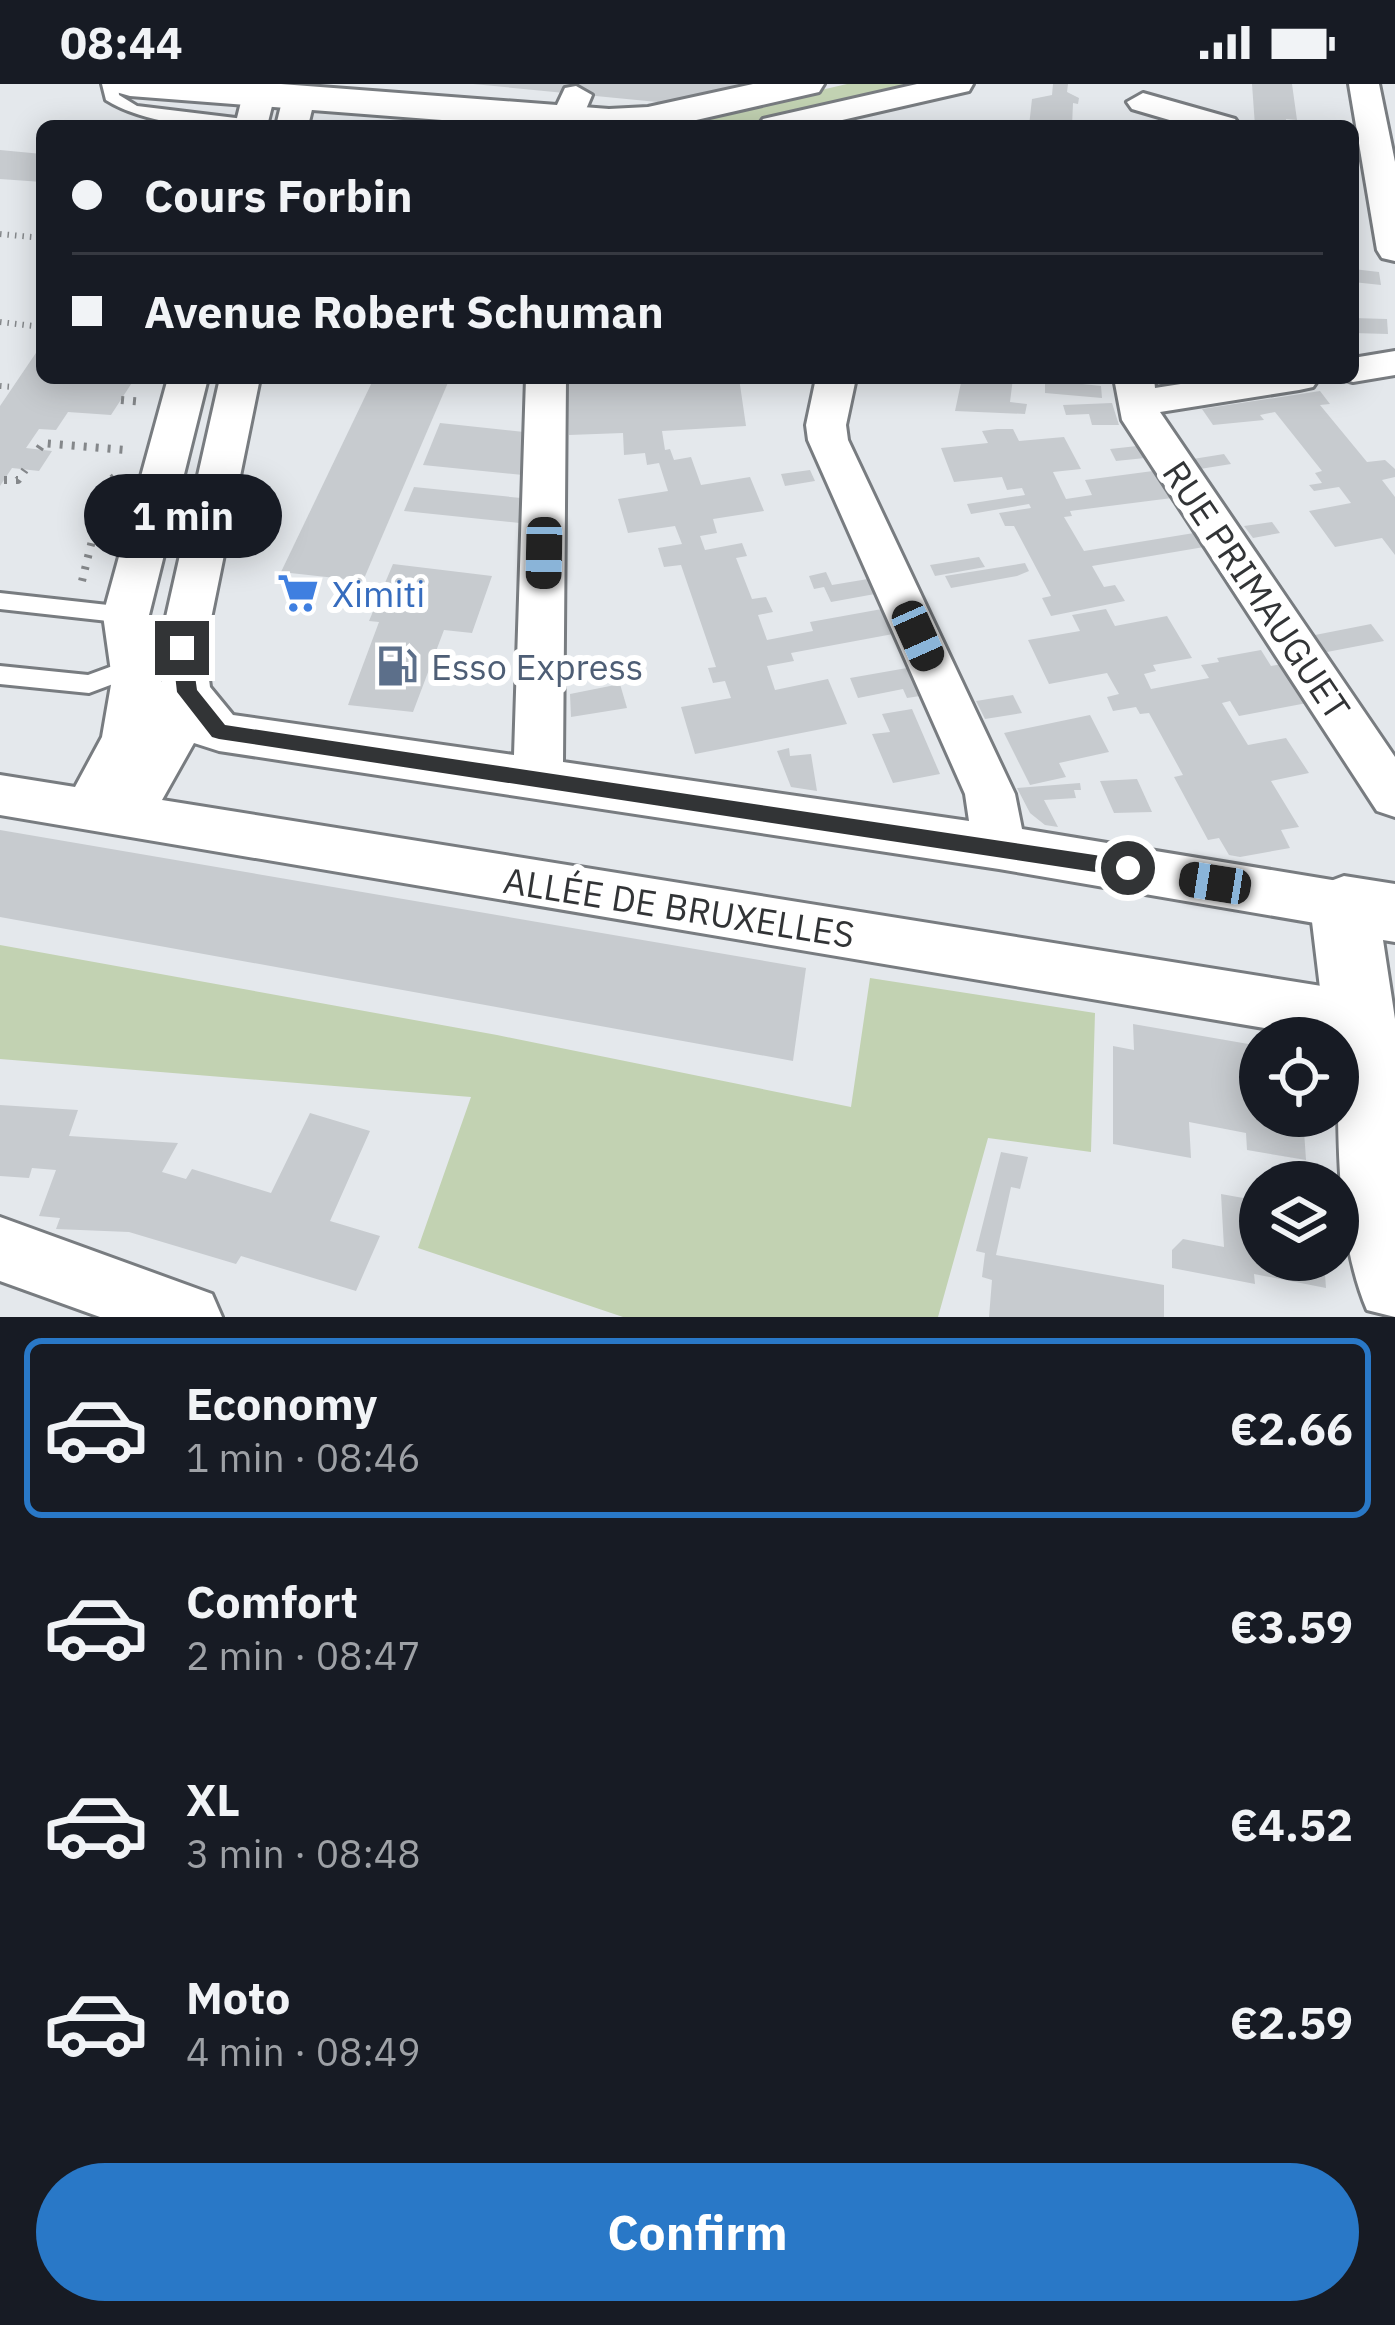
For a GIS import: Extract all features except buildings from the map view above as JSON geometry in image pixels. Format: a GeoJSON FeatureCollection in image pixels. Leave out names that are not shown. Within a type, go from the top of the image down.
{"type":"FeatureCollection","features":[{"type":"Feature","properties":{"kind":"street"},"geometry":{"type":"LineString","coordinates":[[130,84],[254,115],[296,111],[570,113],[648,119],[806,84]]}},
{"type":"Feature","properties":{"kind":"street"},"geometry":{"type":"LineString","coordinates":[[825,120],[894,112],[958,84]]}},
{"type":"Feature","properties":{"kind":"street"},"geometry":{"type":"LineString","coordinates":[[1364,84],[1376,172],[1395,250]]}},
{"type":"Feature","properties":{"kind":"street"},"geometry":{"type":"LineString","coordinates":[[1142,104],[1202,120]]}},
{"type":"Feature","properties":{"kind":"street"},"geometry":{"type":"LineString","coordinates":[[1359,369],[1395,363]]}},
{"type":"Feature","properties":{"kind":"street"},"geometry":{"type":"LineString","coordinates":[[108,813],[126,739],[132,674],[126,615],[187,384]]}},
{"type":"Feature","properties":{"kind":"street"},"geometry":{"type":"LineString","coordinates":[[202,727],[187,692],[182,648],[239,384]]}},
{"type":"Feature","properties":{"kind":"street"},"geometry":{"type":"LineString","coordinates":[[536,779],[542,704],[546,384]]}},
{"type":"Feature","properties":{"kind":"street"},"geometry":{"type":"LineString","coordinates":[[835,384],[826,424],[829,440],[990,794],[999,847]]}},
{"type":"Feature","properties":{"kind":"street"},"geometry":{"type":"LineString","coordinates":[[1135,390],[1217,384]]}},
{"type":"Feature","properties":{"kind":"street","name":"RUE PRIMAUGUET"},"geometry":{"type":"LineString","coordinates":[[1135,390],[1142,420],[1395,796]]}},
{"type":"Feature","properties":{"kind":"street"},"geometry":{"type":"LineString","coordinates":[[132,674],[161,711],[202,727],[999,847],[1370,909],[1359,1018],[1395,1282]]}},
{"type":"Feature","properties":{"kind":"street"},"geometry":{"type":"LineString","coordinates":[[108,813],[162,748],[202,727]]}},
{"type":"Feature","properties":{"kind":"street","name":"ALLÉE DE BRUXELLES"},"geometry":{"type":"LineString","coordinates":[[0,795],[1353,1017]]}},
{"type":"Feature","properties":{"kind":"street"},"geometry":{"type":"LineString","coordinates":[[0,1249],[189,1317]]}},
{"type":"Feature","properties":{"kind":"lane"},"geometry":{"type":"LineString","coordinates":[[110,84],[112,97],[133,110],[254,115]]}},
{"type":"Feature","properties":{"kind":"lane"},"geometry":{"type":"LineString","coordinates":[[0,601],[126,615]]}},
{"type":"Feature","properties":{"kind":"lane"},"geometry":{"type":"LineString","coordinates":[[0,675],[89,684],[132,674]]}},
{"type":"Feature","properties":{"kind":"path"},"geometry":{"type":"LineString","coordinates":[[0,234],[36,237]]}},
{"type":"Feature","properties":{"kind":"path"},"geometry":{"type":"LineString","coordinates":[[0,322],[36,326]]}},
{"type":"Feature","properties":{"kind":"path"},"geometry":{"type":"LineString","coordinates":[[0,386],[13,387]]}},
{"type":"Feature","properties":{"kind":"path"},"geometry":{"type":"LineString","coordinates":[[39,449],[43,442],[170,455]]}},
{"type":"Feature","properties":{"kind":"path"},"geometry":{"type":"LineString","coordinates":[[4,480],[18,480],[25,470]]}},
{"type":"Feature","properties":{"kind":"green space"},"geometry":{"type":"Polygon","coordinates":[[[847,84],[932,84],[779,120],[691,120],[847,84]]]}},
{"type":"Feature","properties":{"kind":"green space"},"geometry":{"type":"Polygon","coordinates":[[[0,945],[497,1035],[851,1107],[870,978],[1095,1013],[1091,1152],[988,1138],[938,1317],[623,1317],[418,1248],[471,1097],[0,1059],[0,945]]]}},
{"type":"Feature","properties":{"kind":"place","name":"Ximiti"},"geometry":{"type":"Point","coordinates":[298,593]}},
{"type":"Feature","properties":{"kind":"place","name":"Esso Express"},"geometry":{"type":"Point","coordinates":[397,666]}},
{"type":"Feature","properties":{"kind":"route"},"geometry":{"type":"LineString","coordinates":[[182,648],[187,692],[219,731],[1128,868]]}}]}
